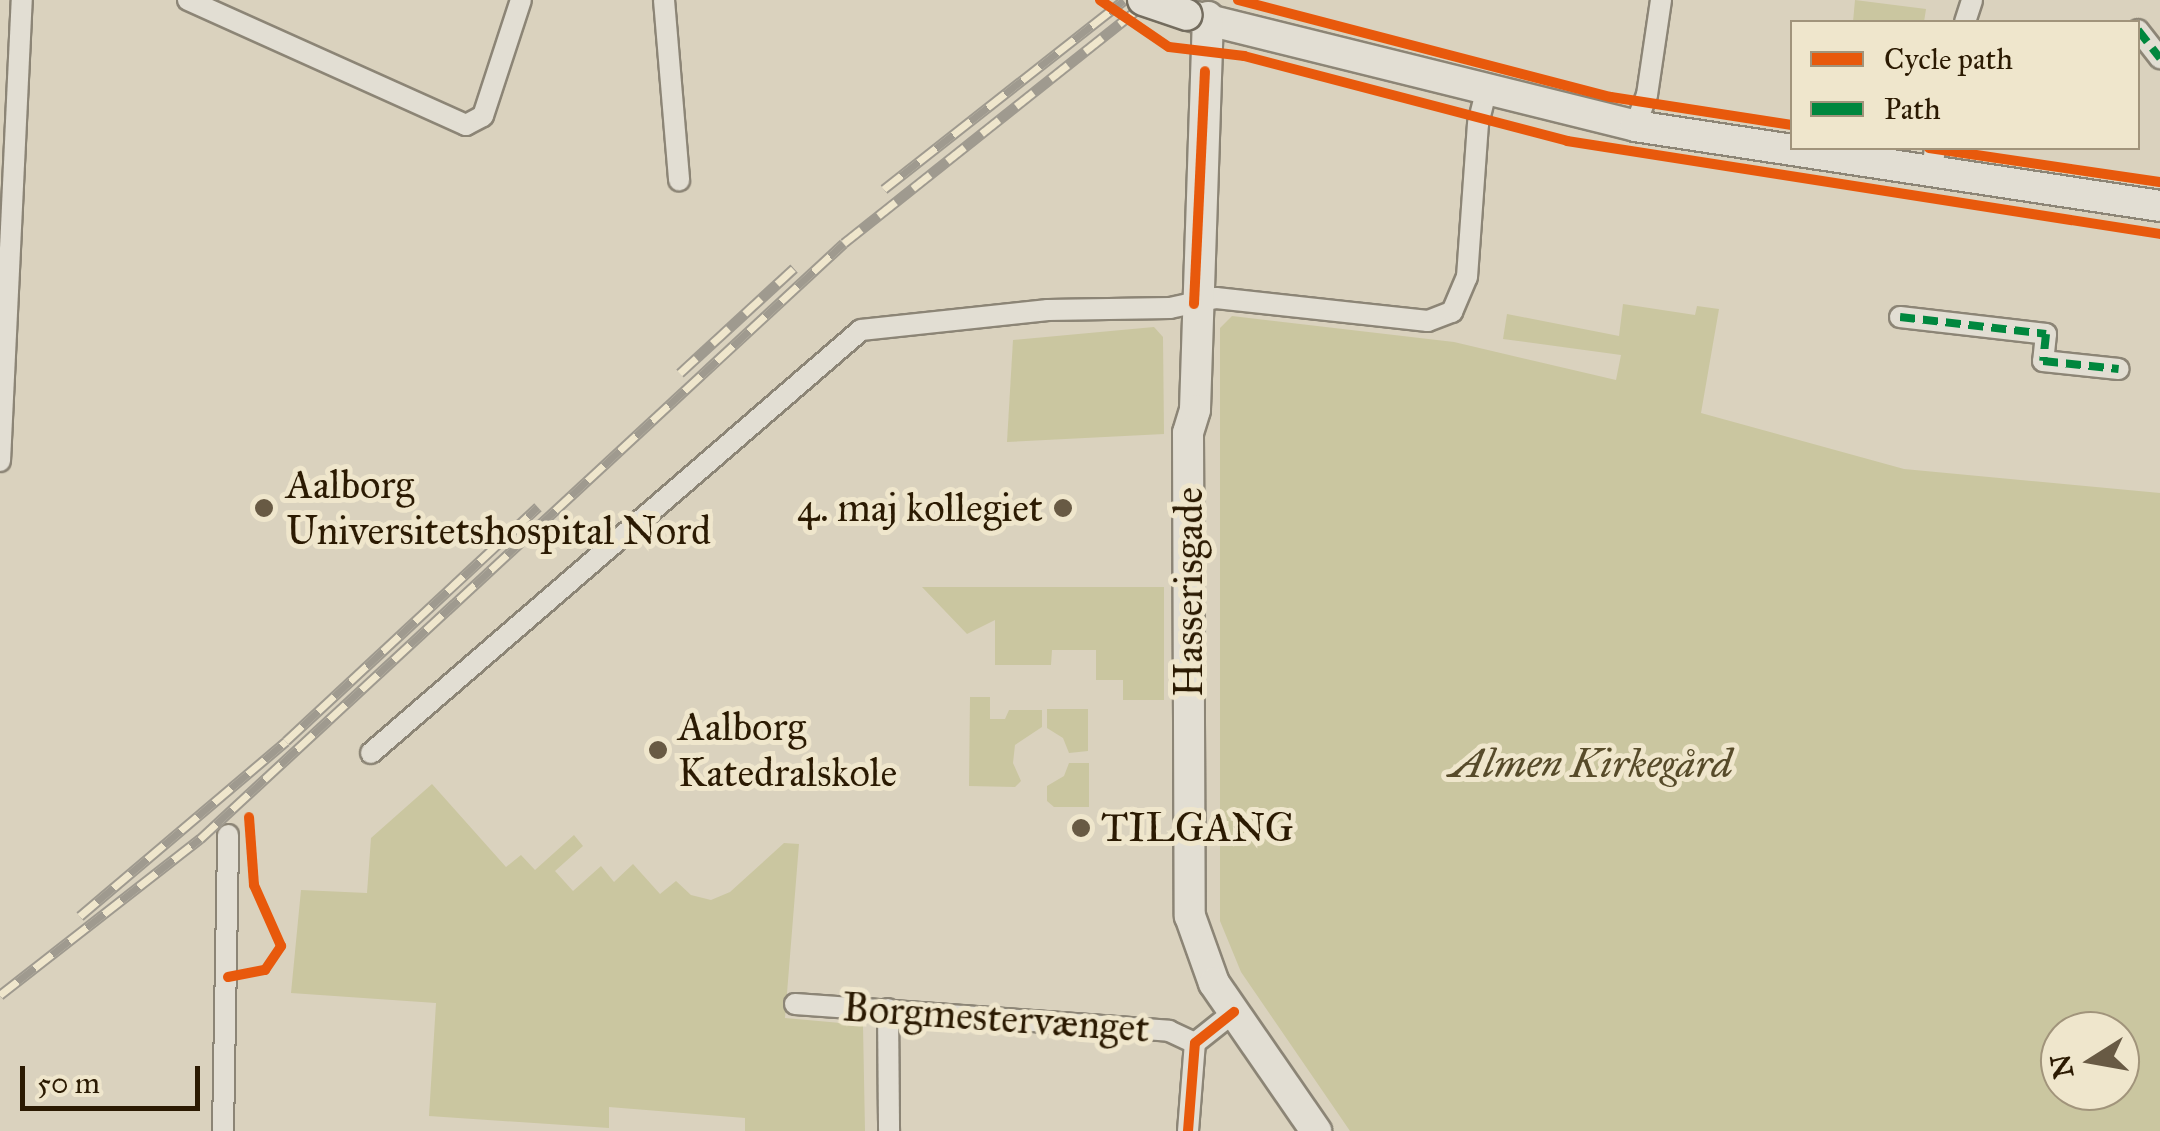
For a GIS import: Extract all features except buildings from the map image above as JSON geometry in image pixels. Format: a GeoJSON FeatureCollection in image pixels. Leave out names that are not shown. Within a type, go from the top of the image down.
{"type":"FeatureCollection","features":[{"type":"Feature","properties":{"kind":"street"},"geometry":{"type":"LineString","coordinates":[[0,461],[3,288],[22,0]]}},
{"type":"Feature","properties":{"kind":"street"},"geometry":{"type":"LineString","coordinates":[[188,0],[473,126],[483,116],[521,0]]}},
{"type":"Feature","properties":{"kind":"street"},"geometry":{"type":"LineString","coordinates":[[664,0],[679,180]]}},
{"type":"Feature","properties":{"kind":"street"},"geometry":{"type":"LineString","coordinates":[[1143,0],[1196,10],[1486,93],[1635,126],[1790,144]]}},
{"type":"Feature","properties":{"kind":"street"},"geometry":{"type":"LineString","coordinates":[[1635,126],[1647,96],[1661,0]]}},
{"type":"Feature","properties":{"kind":"street","name":"Hasserisgade"},"geometry":{"type":"LineString","coordinates":[[1196,10],[1194,410],[1188,434],[1190,916],[1203,961],[1316,1131]]}},
{"type":"Feature","properties":{"kind":"street"},"geometry":{"type":"LineString","coordinates":[[2140,32],[2160,58]]}},
{"type":"Feature","properties":{"kind":"street"},"geometry":{"type":"LineString","coordinates":[[371,752],[861,330],[1048,310],[1194,304],[1216,298],[1428,321],[1452,312],[1467,277],[1478,124],[1486,93]]}},
{"type":"Feature","properties":{"kind":"street"},"geometry":{"type":"LineString","coordinates":[[1845,150],[1933,160],[2160,206]]}},
{"type":"Feature","properties":{"kind":"street"},"geometry":{"type":"LineString","coordinates":[[1900,317],[2046,334],[2043,362],[2119,369]]}},
{"type":"Feature","properties":{"kind":"street"},"geometry":{"type":"LineString","coordinates":[[223,1131],[228,835]]}},
{"type":"Feature","properties":{"kind":"street","name":"Borgmestervænget"},"geometry":{"type":"LineString","coordinates":[[795,1004],[1169,1031],[1195,1043]]}},
{"type":"Feature","properties":{"kind":"street"},"geometry":{"type":"LineString","coordinates":[[888,1009],[889,1131]]}},
{"type":"Feature","properties":{"kind":"street"},"geometry":{"type":"LineString","coordinates":[[1188,1131],[1195,1043],[1234,1012]]}},
{"type":"Feature","properties":{"kind":"green space"},"geometry":{"type":"Polygon","coordinates":[[[1855,0],[1926,9],[1924,20],[1853,20],[1855,0]]]}},
{"type":"Feature","properties":{"kind":"green space","name":"Almen Kirkegård"},"geometry":{"type":"Polygon","coordinates":[[[1623,304],[1695,315],[1697,306],[1719,309],[1701,413],[1904,469],[2160,493],[2160,1131],[1350,1131],[1241,972],[1220,921],[1220,328],[1232,316],[1454,342],[1616,380],[1621,355],[1503,339],[1507,314],[1619,336],[1623,304]]]}},
{"type":"Feature","properties":{"kind":"green space"},"geometry":{"type":"Polygon","coordinates":[[[1154,327],[1163,337],[1164,434],[1007,442],[1013,340],[1154,327]]]}},
{"type":"Feature","properties":{"kind":"green space"},"geometry":{"type":"Polygon","coordinates":[[[922,587],[1164,587],[1164,700],[1123,700],[1123,680],[1096,680],[1096,650],[1052,650],[1051,665],[995,665],[995,620],[967,634],[922,587]]]}},
{"type":"Feature","properties":{"kind":"green space"},"geometry":{"type":"Polygon","coordinates":[[[970,697],[990,697],[990,719],[1005,719],[1009,710],[1042,710],[1042,727],[1015,745],[1013,763],[1021,781],[1015,787],[969,786],[970,697]]]}},
{"type":"Feature","properties":{"kind":"green space"},"geometry":{"type":"Polygon","coordinates":[[[1047,709],[1088,709],[1088,751],[1069,753],[1063,738],[1047,728],[1047,709]]]}},
{"type":"Feature","properties":{"kind":"green space"},"geometry":{"type":"Polygon","coordinates":[[[1069,763],[1089,763],[1089,807],[1054,807],[1047,801],[1047,786],[1064,776],[1069,763]]]}},
{"type":"Feature","properties":{"kind":"green space"},"geometry":{"type":"Polygon","coordinates":[[[432,784],[506,867],[521,855],[535,870],[574,835],[583,846],[555,871],[573,891],[601,866],[614,882],[633,864],[660,894],[676,881],[691,895],[711,900],[730,892],[784,843],[799,844],[785,1018],[863,1025],[865,1131],[745,1131],[745,1118],[609,1107],[609,1128],[429,1116],[436,1003],[291,993],[301,890],[367,893],[371,838],[432,784]]]}},
{"type":"Feature","properties":{"kind":"railway"},"geometry":{"type":"LineString","coordinates":[[884,189],[1124,0]]}},
{"type":"Feature","properties":{"kind":"railway"},"geometry":{"type":"LineString","coordinates":[[0,995],[200,839],[844,243],[1149,0]]}},
{"type":"Feature","properties":{"kind":"railway"},"geometry":{"type":"LineString","coordinates":[[680,373],[794,268]]}},
{"type":"Feature","properties":{"kind":"railway"},"geometry":{"type":"LineString","coordinates":[[80,916],[286,741],[538,507]]}},
{"type":"Feature","properties":{"kind":"marked path"},"geometry":{"type":"LineString","coordinates":[[2140,33],[2160,58]]}},
{"type":"Feature","properties":{"kind":"marked path"},"geometry":{"type":"LineString","coordinates":[[1900,317],[2046,334],[2043,361],[2119,369]]}},
{"type":"Feature","properties":{"kind":"cycle path"},"geometry":{"type":"LineString","coordinates":[[1100,0],[1169,47],[1244,56],[1567,141],[2160,234]]}},
{"type":"Feature","properties":{"kind":"cycle path"},"geometry":{"type":"LineString","coordinates":[[1238,0],[1611,97],[1790,125]]}},
{"type":"Feature","properties":{"kind":"cycle path"},"geometry":{"type":"LineString","coordinates":[[1194,304],[1205,71]]}},
{"type":"Feature","properties":{"kind":"cycle path"},"geometry":{"type":"LineString","coordinates":[[1943,150],[2160,182]]}},
{"type":"Feature","properties":{"kind":"cycle path"},"geometry":{"type":"LineString","coordinates":[[228,977],[265,970],[281,946],[254,885],[249,817]]}},
{"type":"Feature","properties":{"kind":"cycle path"},"geometry":{"type":"LineString","coordinates":[[1188,1131],[1195,1043],[1234,1012]]}},
{"type":"Feature","properties":{"kind":"place","name":"Aalborg Universitetshospital Nord"},"geometry":{"type":"Point","coordinates":[264,508]}},
{"type":"Feature","properties":{"kind":"place","name":"4. maj kollegiet"},"geometry":{"type":"Point","coordinates":[1063,508]}},
{"type":"Feature","properties":{"kind":"place","name":"Aalborg Katedralskole"},"geometry":{"type":"Point","coordinates":[658,750]}},
{"type":"Feature","properties":{"kind":"place","name":"TILGANG"},"geometry":{"type":"Point","coordinates":[1081,828]}}]}
